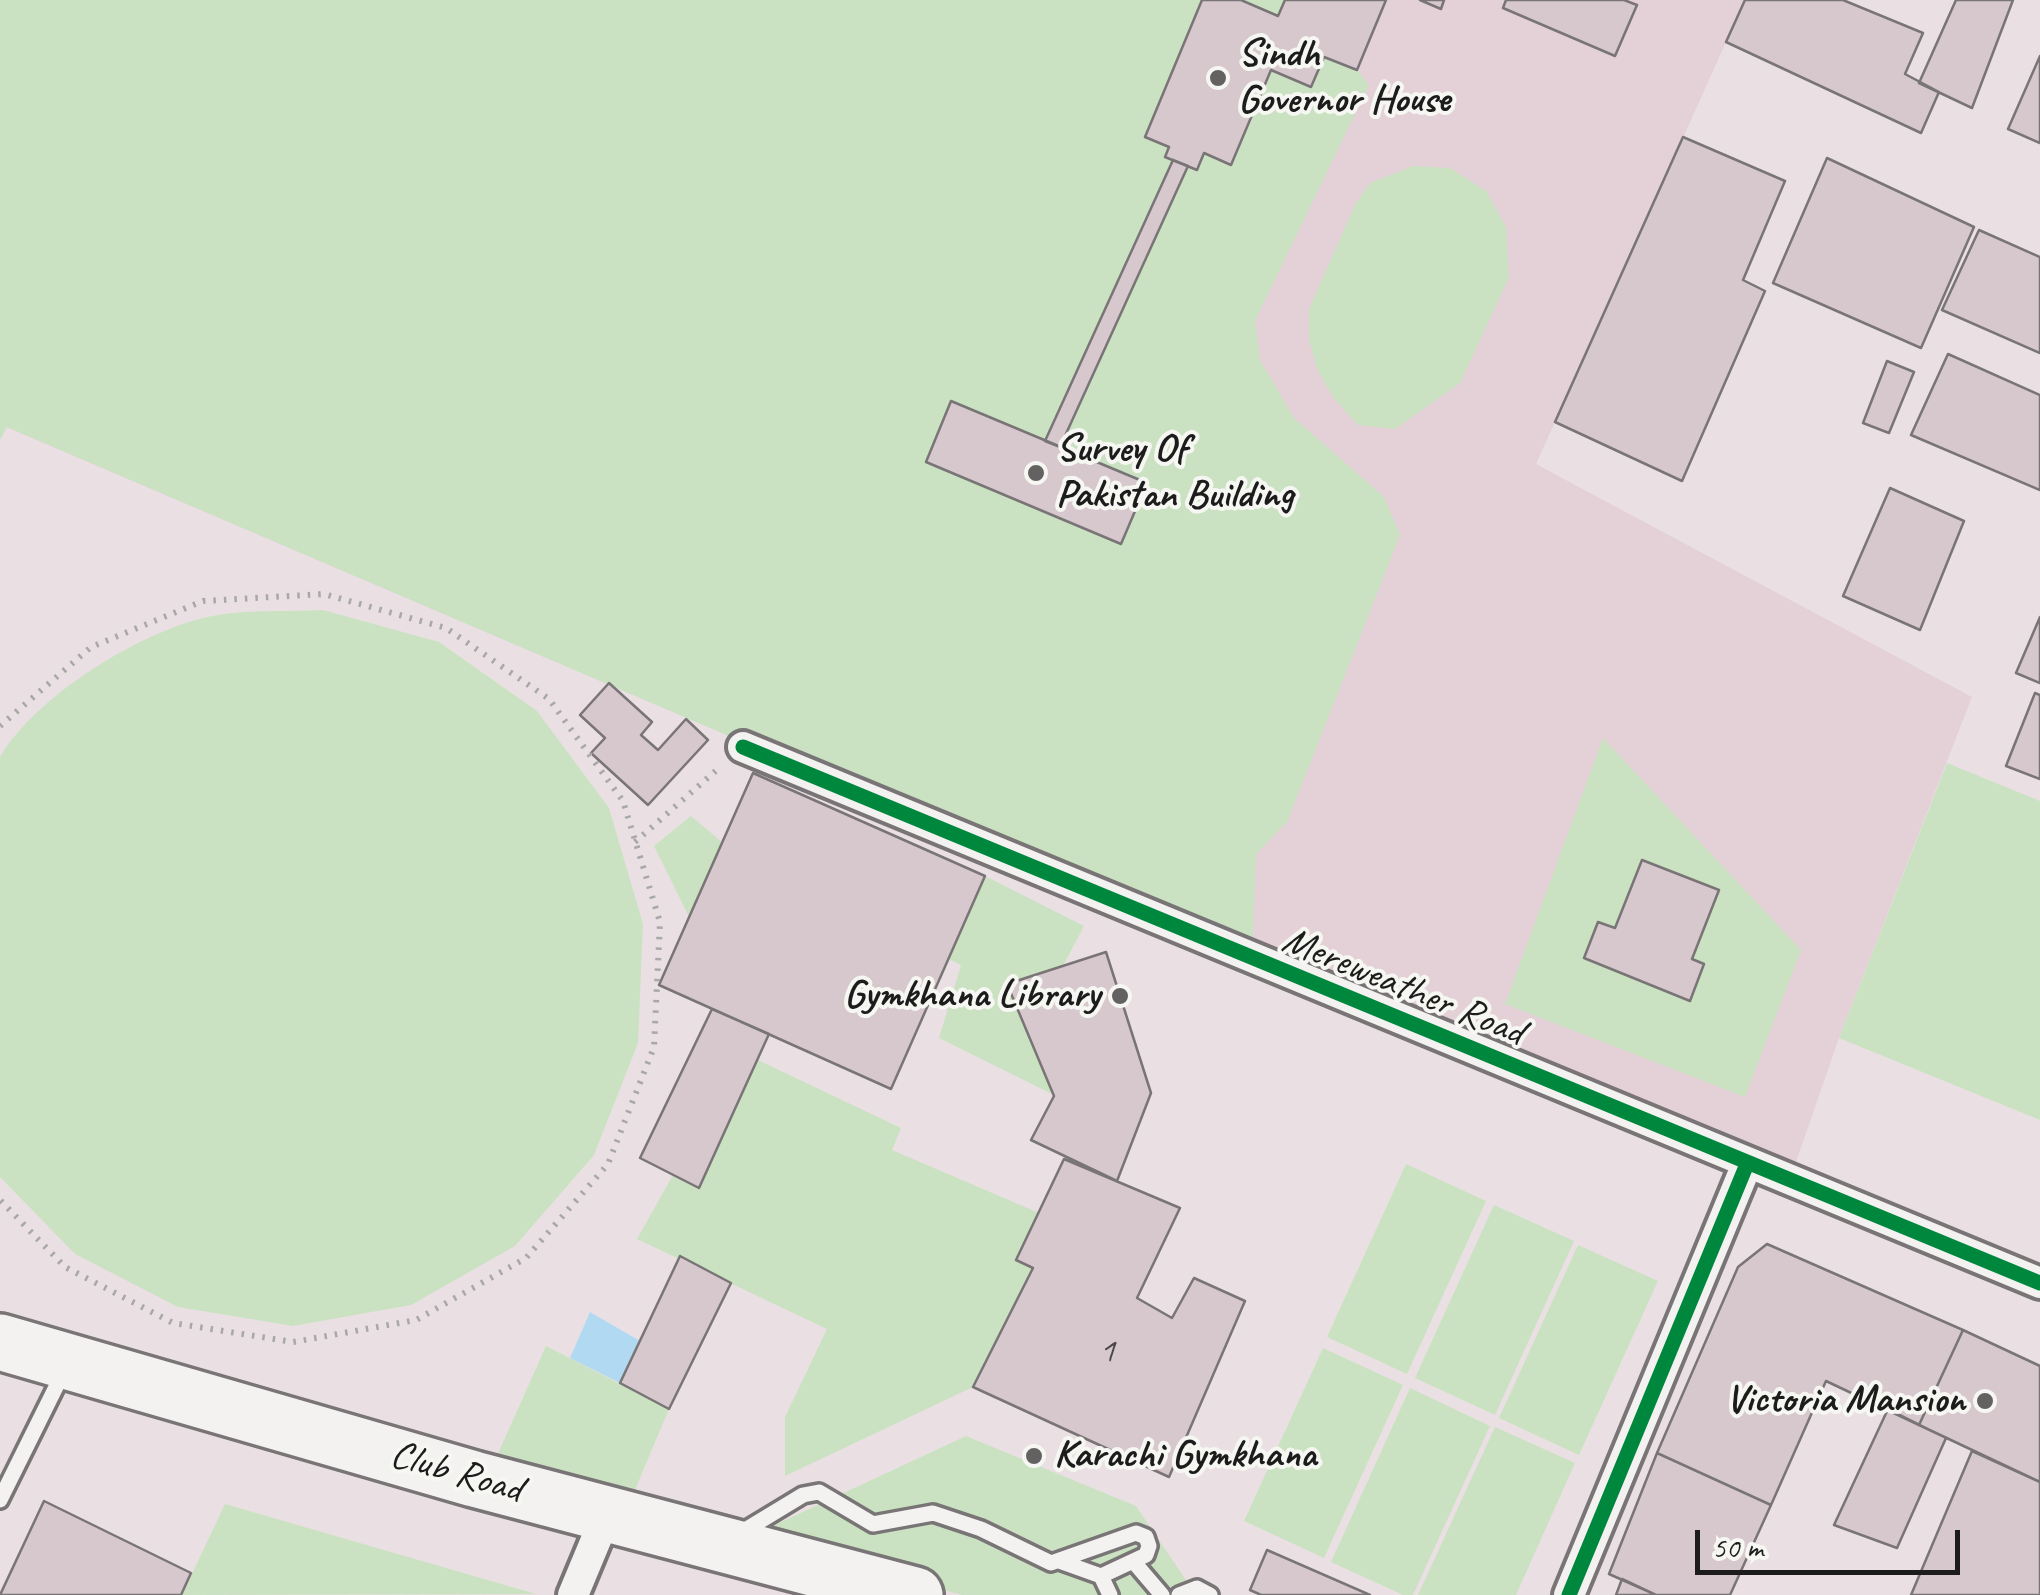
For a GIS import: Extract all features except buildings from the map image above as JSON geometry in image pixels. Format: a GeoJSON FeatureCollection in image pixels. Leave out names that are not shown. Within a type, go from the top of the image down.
{"type":"FeatureCollection","features":[{"type":"Feature","properties":{"kind":"highway","name":"Club Road"},"geometry":{"type":"LineString","coordinates":[[0,1342],[721,1545],[915,1595]]}},
{"type":"Feature","properties":{"kind":"highway","name":"Club Road"},"geometry":{"type":"LineString","coordinates":[[0,1371],[808,1595]]}},
{"type":"Feature","properties":{"kind":"street","name":"Mereweather Road"},"geometry":{"type":"LineString","coordinates":[[743,747],[2040,1283]]}},
{"type":"Feature","properties":{"kind":"street"},"geometry":{"type":"LineString","coordinates":[[1569,1595],[1747,1164]]}},
{"type":"Feature","properties":{"kind":"street"},"geometry":{"type":"LineString","coordinates":[[572,1595],[598,1535]]}},
{"type":"Feature","properties":{"kind":"lane"},"geometry":{"type":"LineString","coordinates":[[0,1500],[56,1387]]}},
{"type":"Feature","properties":{"kind":"lane"},"geometry":{"type":"LineString","coordinates":[[721,1545],[804,1494],[819,1492],[873,1524],[889,1525],[933,1513],[980,1529],[1051,1563],[1136,1533],[1146,1537],[1149,1546],[1146,1555],[1101,1576],[1059,1561]]}},
{"type":"Feature","properties":{"kind":"lane"},"geometry":{"type":"LineString","coordinates":[[1132,1562],[1162,1595]]}},
{"type":"Feature","properties":{"kind":"lane"},"geometry":{"type":"LineString","coordinates":[[1101,1576],[1110,1595]]}},
{"type":"Feature","properties":{"kind":"lane"},"geometry":{"type":"LineString","coordinates":[[1179,1595],[1197,1588],[1210,1595]]}},
{"type":"Feature","properties":{"kind":"path"},"geometry":{"type":"LineString","coordinates":[[0,726],[91,646],[204,601],[324,594],[446,628],[549,699],[623,801],[660,922],[654,1047],[608,1164],[526,1258],[416,1320],[294,1342],[173,1323],[65,1267],[0,1200]]}},
{"type":"Feature","properties":{"kind":"path"},"geometry":{"type":"LineString","coordinates":[[635,842],[743,747]]}},
{"type":"Feature","properties":{"kind":"shaded area"},"geometry":{"type":"Polygon","coordinates":[[[197,0],[1745,0],[1536,464],[1972,697],[1839,1038],[1787,1188],[6,427],[197,0]]]}},
{"type":"Feature","properties":{"kind":"green space"},"geometry":{"type":"Polygon","coordinates":[[[0,0],[1387,0],[1357,70],[1369,85],[1255,321],[1260,360],[1294,418],[1384,497],[1400,535],[1287,822],[1256,854],[1252,960],[7,427],[0,440],[0,0]]]}},
{"type":"Feature","properties":{"kind":"green space"},"geometry":{"type":"Polygon","coordinates":[[[1413,166],[1450,168],[1486,191],[1506,227],[1509,277],[1460,383],[1395,429],[1358,425],[1333,397],[1317,369],[1309,339],[1309,309],[1355,205],[1370,183],[1413,166]]]}},
{"type":"Feature","properties":{"kind":"green space"},"geometry":{"type":"Polygon","coordinates":[[[323,610],[439,642],[537,711],[609,808],[643,924],[638,1043],[594,1155],[515,1246],[411,1305],[293,1326],[178,1307],[75,1254],[0,1177],[0,757],[16,734],[63,690],[151,637],[221,614],[323,610]]]}},
{"type":"Feature","properties":{"kind":"green space"},"geometry":{"type":"Polygon","coordinates":[[[1603,738],[1801,950],[1745,1097],[1505,1004],[1603,738]]]}},
{"type":"Feature","properties":{"kind":"green space"},"geometry":{"type":"Polygon","coordinates":[[[1947,763],[2040,801],[2040,1120],[1839,1038],[1947,763]]]}},
{"type":"Feature","properties":{"kind":"green space"},"geometry":{"type":"Polygon","coordinates":[[[691,816],[722,842],[689,917],[654,846],[691,816]]]}},
{"type":"Feature","properties":{"kind":"green space"},"geometry":{"type":"Polygon","coordinates":[[[985,876],[1084,926],[1063,966],[1007,985],[1054,1095],[939,1038],[961,965],[948,959],[985,876]]]}},
{"type":"Feature","properties":{"kind":"green space"},"geometry":{"type":"Polygon","coordinates":[[[758,1060],[901,1128],[892,1150],[1039,1213],[1016,1260],[1033,1268],[973,1387],[785,1476],[785,1417],[827,1329],[637,1239],[673,1175],[699,1188],[758,1060]]]}},
{"type":"Feature","properties":{"kind":"green space"},"geometry":{"type":"Polygon","coordinates":[[[1406,1164],[1486,1201],[1407,1374],[1327,1337],[1406,1164]]]}},
{"type":"Feature","properties":{"kind":"green space"},"geometry":{"type":"Polygon","coordinates":[[[1494,1205],[1574,1241],[1495,1415],[1415,1378],[1494,1205]]]}},
{"type":"Feature","properties":{"kind":"green space"},"geometry":{"type":"Polygon","coordinates":[[[1578,1245],[1658,1281],[1579,1455],[1499,1418],[1578,1245]]]}},
{"type":"Feature","properties":{"kind":"green space"},"geometry":{"type":"Polygon","coordinates":[[[546,1346],[669,1409],[629,1504],[492,1467],[546,1346]]]}},
{"type":"Feature","properties":{"kind":"green space"},"geometry":{"type":"Polygon","coordinates":[[[1323,1348],[1403,1385],[1324,1558],[1244,1521],[1323,1348]]]}},
{"type":"Feature","properties":{"kind":"green space"},"geometry":{"type":"Polygon","coordinates":[[[1410,1388],[1490,1426],[1413,1595],[1403,1595],[1331,1562],[1410,1388]]]}},
{"type":"Feature","properties":{"kind":"green space"},"geometry":{"type":"Polygon","coordinates":[[[1495,1427],[1575,1463],[1516,1595],[1418,1595],[1495,1427]]]}},
{"type":"Feature","properties":{"kind":"green space"},"geometry":{"type":"Polygon","coordinates":[[[966,1436],[1136,1506],[1196,1595],[962,1595],[749,1537],[966,1436]]]}},
{"type":"Feature","properties":{"kind":"green space"},"geometry":{"type":"Polygon","coordinates":[[[225,1504],[536,1594],[182,1595],[225,1504]]]}},
{"type":"Feature","properties":{"kind":"water"},"geometry":{"type":"Polygon","coordinates":[[[590,1312],[640,1341],[620,1383],[570,1358],[590,1312]]]}},
{"type":"Feature","properties":{"kind":"cycle path"},"geometry":{"type":"LineString","coordinates":[[743,747],[2040,1283]]}},
{"type":"Feature","properties":{"kind":"cycle path"},"geometry":{"type":"LineString","coordinates":[[1569,1595],[1747,1164]]}},
{"type":"Feature","properties":{"kind":"place","name":"Sindh Governor House"},"geometry":{"type":"Point","coordinates":[1218,78]}},
{"type":"Feature","properties":{"kind":"place","name":"Survey Of Pakistan Building"},"geometry":{"type":"Point","coordinates":[1036,473]}},
{"type":"Feature","properties":{"kind":"place","name":"Gymkhana Library"},"geometry":{"type":"Point","coordinates":[1120,996]}},
{"type":"Feature","properties":{"kind":"place","name":"Victoria Mansion"},"geometry":{"type":"Point","coordinates":[1985,1401]}},
{"type":"Feature","properties":{"kind":"place","name":"Karachi Gymkhana"},"geometry":{"type":"Point","coordinates":[1034,1456]}}]}
